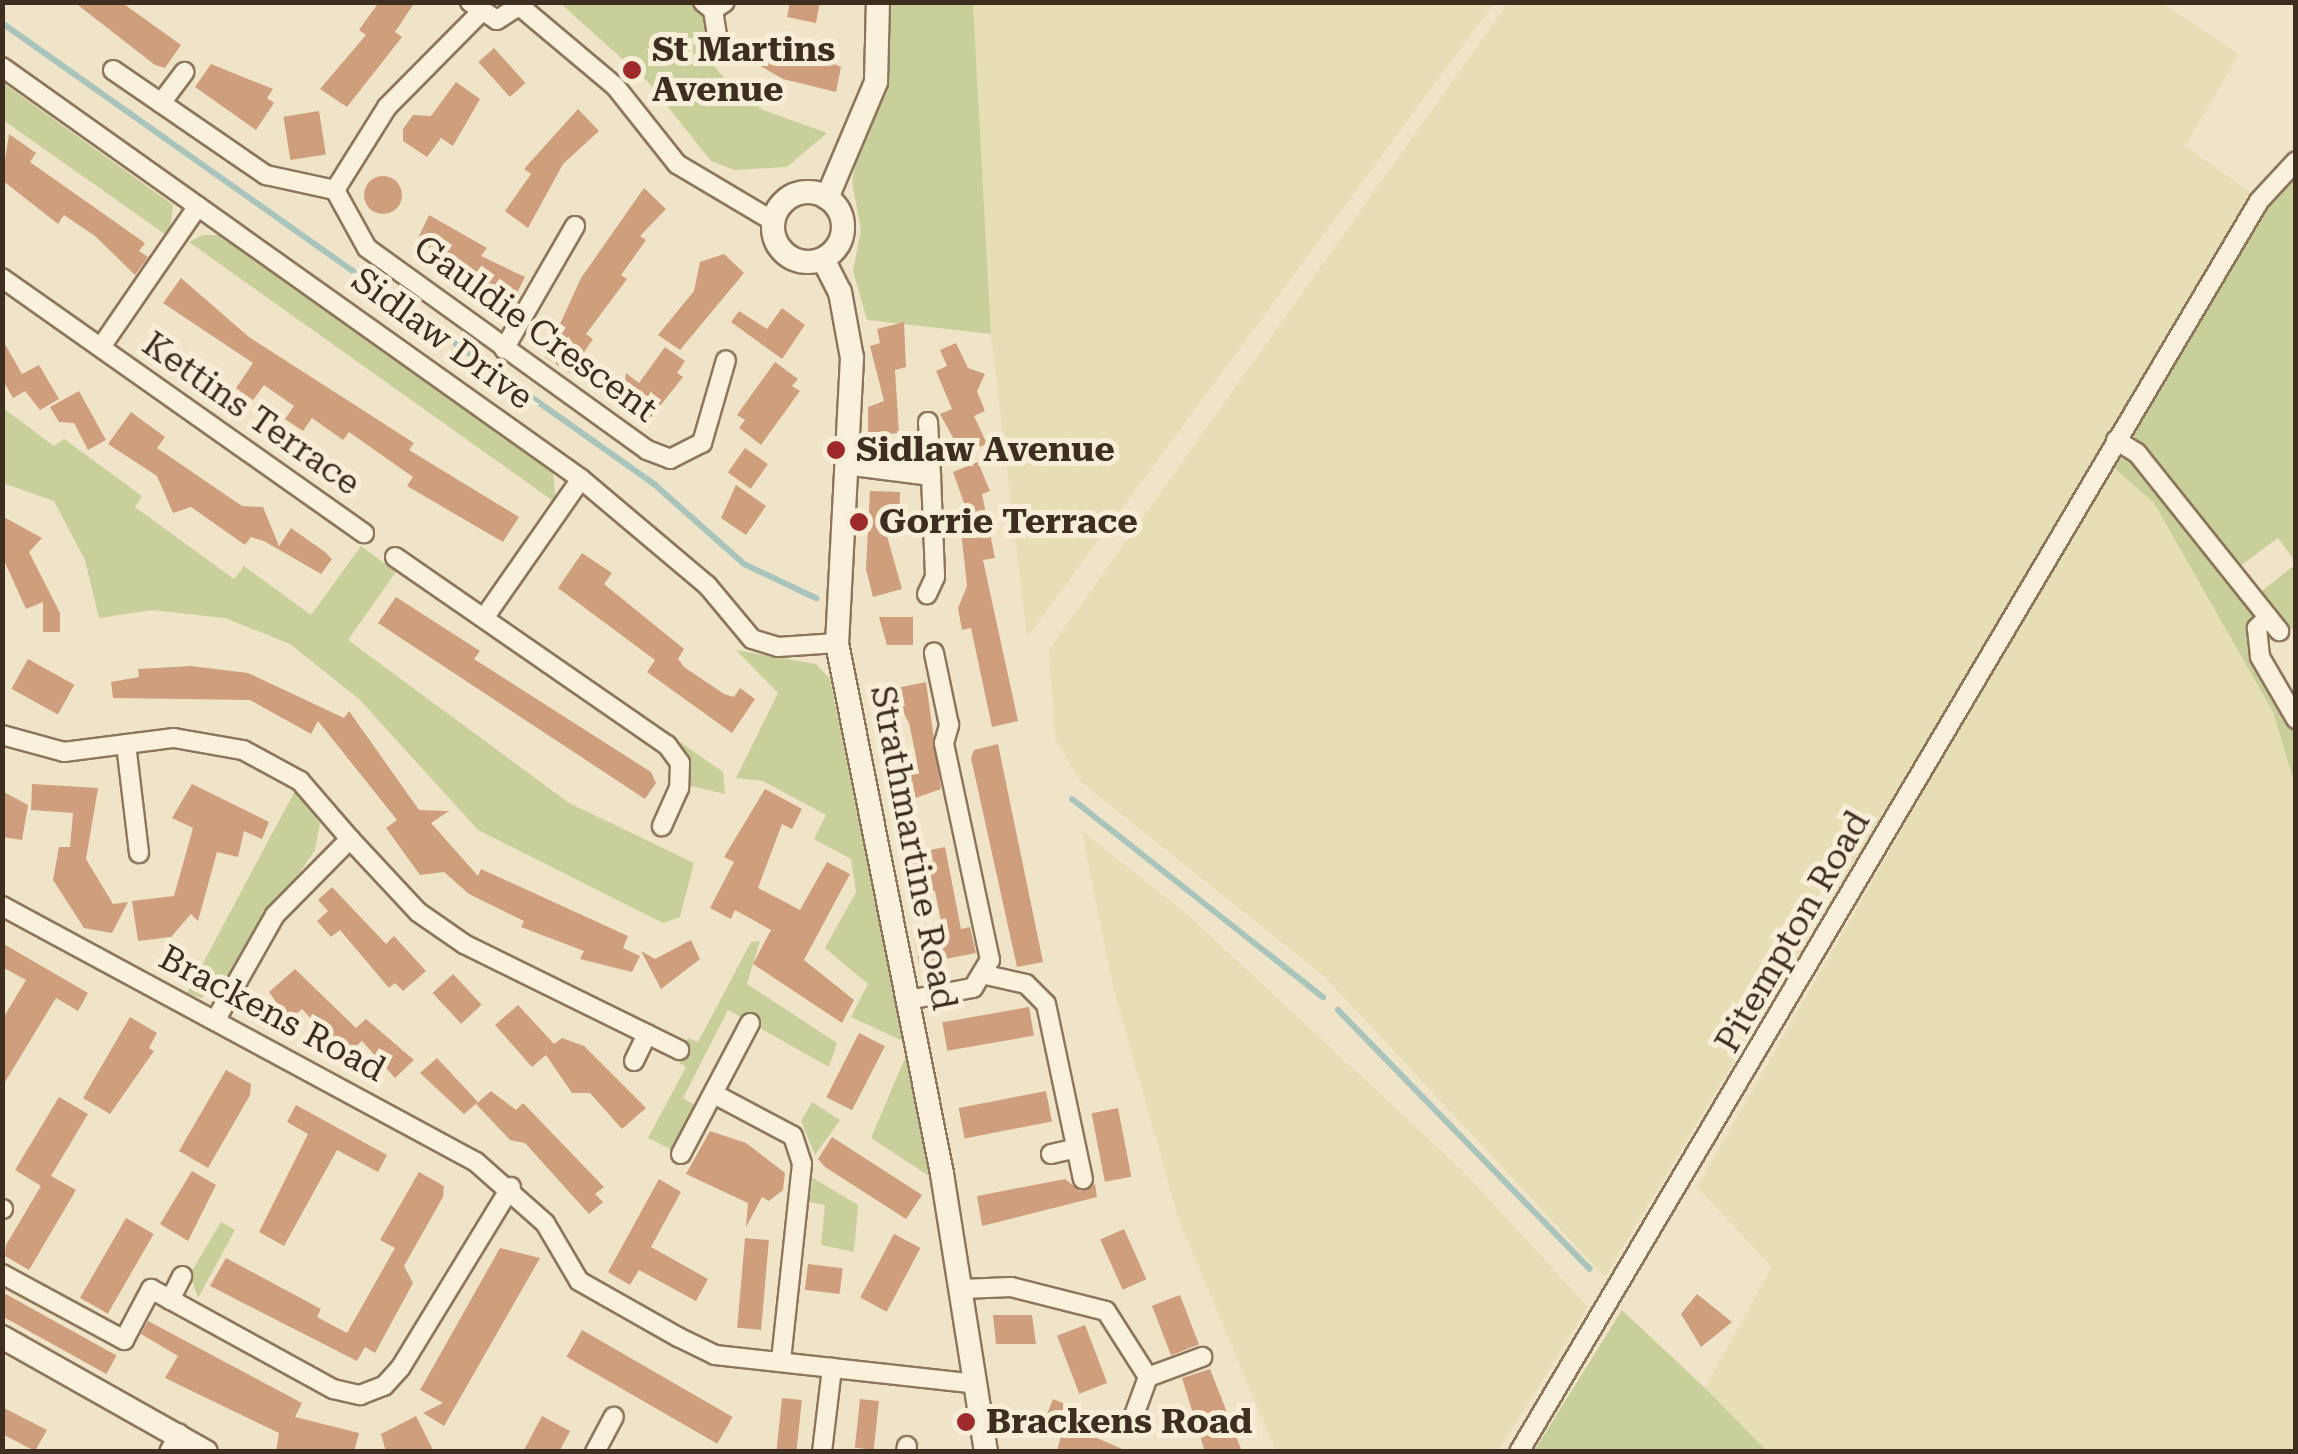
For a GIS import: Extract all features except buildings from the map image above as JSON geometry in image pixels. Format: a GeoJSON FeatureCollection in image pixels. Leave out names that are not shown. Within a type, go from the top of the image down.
{"type":"FeatureCollection","features":[{"type":"Feature","properties":{"kind":"street"},"geometry":{"type":"LineString","coordinates":[[827,198],[794,195],[774,220],[776,242],[791,258],[823,259],[843,230],[827,198],[876,82],[878,2]]}},
{"type":"Feature","properties":{"kind":"street"},"geometry":{"type":"LineString","coordinates":[[113,70],[266,175],[335,190],[387,107],[475,8],[497,20],[524,5],[615,86],[676,164],[774,220]]}},
{"type":"Feature","properties":{"kind":"street"},"geometry":{"type":"LineString","coordinates":[[714,5],[720,54]]}},
{"type":"Feature","properties":{"kind":"street","name":"Sidlaw Drive"},"geometry":{"type":"LineString","coordinates":[[2,67],[582,480],[684,564],[752,639],[778,647],[837,643]]}},
{"type":"Feature","properties":{"kind":"street"},"geometry":{"type":"LineString","coordinates":[[162,104],[184,72]]}},
{"type":"Feature","properties":{"kind":"street","name":"Pitempton Road"},"geometry":{"type":"LineString","coordinates":[[1518,1452],[2259,200],[2296,161]]}},
{"type":"Feature","properties":{"kind":"street","name":"Gauldie Crescent"},"geometry":{"type":"LineString","coordinates":[[335,190],[367,248],[504,348],[670,459],[702,443],[726,360]]}},
{"type":"Feature","properties":{"kind":"street","name":"Kettins Terrace"},"geometry":{"type":"LineString","coordinates":[[101,347],[198,206]]}},
{"type":"Feature","properties":{"kind":"street"},"geometry":{"type":"LineString","coordinates":[[504,348],[575,226]]}},
{"type":"Feature","properties":{"kind":"street","name":"Strathmartine Road"},"geometry":{"type":"LineString","coordinates":[[823,259],[848,322],[837,643],[963,1289],[986,1452]]}},
{"type":"Feature","properties":{"kind":"street","name":"Kettins Terrace"},"geometry":{"type":"LineString","coordinates":[[2,278],[364,533]]}},
{"type":"Feature","properties":{"kind":"street"},"geometry":{"type":"LineString","coordinates":[[928,422],[935,577],[928,594]]}},
{"type":"Feature","properties":{"kind":"street"},"geometry":{"type":"LineString","coordinates":[[2116,440],[2137,453],[2273,624],[2257,628],[2260,657],[2296,718]]}},
{"type":"Feature","properties":{"kind":"street"},"geometry":{"type":"LineString","coordinates":[[846,465],[930,476]]}},
{"type":"Feature","properties":{"kind":"street"},"geometry":{"type":"LineString","coordinates":[[484,618],[582,480]]}},
{"type":"Feature","properties":{"kind":"street"},"geometry":{"type":"LineString","coordinates":[[396,556],[667,745],[680,762],[680,788],[662,826]]}},
{"type":"Feature","properties":{"kind":"street"},"geometry":{"type":"LineString","coordinates":[[908,1000],[973,988],[986,975],[990,960],[944,743],[949,726],[934,653]]}},
{"type":"Feature","properties":{"kind":"street"},"geometry":{"type":"LineString","coordinates":[[2,735],[64,752],[210,740],[260,757],[300,780],[418,912],[464,944],[679,1050]]}},
{"type":"Feature","properties":{"kind":"street"},"geometry":{"type":"LineString","coordinates":[[126,744],[139,853]]}},
{"type":"Feature","properties":{"kind":"street"},"geometry":{"type":"LineString","coordinates":[[215,1021],[275,915],[350,839]]}},
{"type":"Feature","properties":{"kind":"street","name":"Brackens Road"},"geometry":{"type":"LineString","coordinates":[[2,906],[511,1187],[545,1223],[579,1281],[715,1355],[976,1384]]}},
{"type":"Feature","properties":{"kind":"street"},"geometry":{"type":"LineString","coordinates":[[986,975],[1026,984],[1046,1004],[1083,1179]]}},
{"type":"Feature","properties":{"kind":"street"},"geometry":{"type":"LineString","coordinates":[[681,1154],[750,1022]]}},
{"type":"Feature","properties":{"kind":"street"},"geometry":{"type":"LineString","coordinates":[[634,1061],[647,1034]]}},
{"type":"Feature","properties":{"kind":"street"},"geometry":{"type":"LineString","coordinates":[[714,1094],[793,1136],[802,1164],[781,1362]]}},
{"type":"Feature","properties":{"kind":"street"},"geometry":{"type":"LineString","coordinates":[[1051,1154],[1076,1148]]}},
{"type":"Feature","properties":{"kind":"street"},"geometry":{"type":"LineString","coordinates":[[2,1274],[124,1340],[151,1290],[333,1389],[360,1394],[384,1386],[401,1367],[511,1187]]}},
{"type":"Feature","properties":{"kind":"street"},"geometry":{"type":"LineString","coordinates":[[170,1300],[182,1276]]}},
{"type":"Feature","properties":{"kind":"street"},"geometry":{"type":"LineString","coordinates":[[963,1289],[1010,1287],[1106,1311],[1148,1377]]}},
{"type":"Feature","properties":{"kind":"street"},"geometry":{"type":"LineString","coordinates":[[2,1337],[174,1443],[206,1452]]}},
{"type":"Feature","properties":{"kind":"street"},"geometry":{"type":"LineString","coordinates":[[1133,1418],[1148,1377],[1202,1357]]}},
{"type":"Feature","properties":{"kind":"street"},"geometry":{"type":"LineString","coordinates":[[822,1452],[832,1368]]}},
{"type":"Feature","properties":{"kind":"street"},"geometry":{"type":"LineString","coordinates":[[595,1452],[614,1417]]}},
{"type":"Feature","properties":{"kind":"shaded area"},"geometry":{"type":"Polygon","coordinates":[[[973,3],[1494,3],[1027,637],[991,334],[973,3]]]}},
{"type":"Feature","properties":{"kind":"shaded area"},"geometry":{"type":"Polygon","coordinates":[[[1508,3],[2162,3],[2239,54],[2185,146],[2253,194],[1605,1277],[1324,976],[1081,782],[1055,738],[1049,650],[1508,3]]]}},
{"type":"Feature","properties":{"kind":"shaded area"},"geometry":{"type":"Polygon","coordinates":[[[2111,465],[2154,503],[2273,712],[2295,785],[2295,1451],[1767,1451],[1705,1388],[1772,1267],[1697,1187],[2111,465]]]}},
{"type":"Feature","properties":{"kind":"shaded area"},"geometry":{"type":"Polygon","coordinates":[[[1082,831],[1189,916],[1463,1171],[1588,1307],[1498,1451],[1276,1451],[1179,1220],[1113,987],[1082,831]]]}},
{"type":"Feature","properties":{"kind":"green space"},"geometry":{"type":"Polygon","coordinates":[[[560,3],[691,3],[710,18],[715,67],[732,87],[763,110],[827,133],[787,167],[734,170],[711,161],[649,83],[560,3]]]}},
{"type":"Feature","properties":{"kind":"green space"},"geometry":{"type":"Polygon","coordinates":[[[886,3],[973,3],[991,334],[867,320],[853,271],[861,230],[852,182],[886,3]]]}},
{"type":"Feature","properties":{"kind":"green space"},"geometry":{"type":"Polygon","coordinates":[[[3,83],[173,205],[169,237],[3,120],[3,83]]]}},
{"type":"Feature","properties":{"kind":"green space"},"geometry":{"type":"Polygon","coordinates":[[[2295,171],[2295,561],[2278,538],[2236,569],[2134,436],[2275,190],[2295,171]]]}},
{"type":"Feature","properties":{"kind":"green space"},"geometry":{"type":"Polygon","coordinates":[[[203,235],[220,235],[553,472],[556,503],[189,242],[203,235]]]}},
{"type":"Feature","properties":{"kind":"green space"},"geometry":{"type":"Polygon","coordinates":[[[3,408],[54,446],[64,439],[142,496],[135,507],[234,579],[244,566],[311,615],[361,546],[396,572],[348,640],[569,803],[694,863],[680,917],[663,923],[478,830],[359,699],[290,644],[225,618],[152,610],[99,618],[85,560],[54,501],[3,483],[3,408]]]}},
{"type":"Feature","properties":{"kind":"green space"},"geometry":{"type":"Polygon","coordinates":[[[2118,458],[2131,459],[2257,616],[2250,625],[2295,727],[2295,785],[2273,712],[2154,503],[2111,465],[2118,458]]]}},
{"type":"Feature","properties":{"kind":"green space"},"geometry":{"type":"Polygon","coordinates":[[[2292,567],[2296,572],[2295,632],[2258,594],[2292,567]]]}},
{"type":"Feature","properties":{"kind":"green space"},"geometry":{"type":"Polygon","coordinates":[[[736,650],[816,664],[830,679],[903,1041],[851,1017],[868,984],[825,948],[856,892],[851,859],[814,839],[826,815],[763,781],[736,778],[778,693],[736,650]]]}},
{"type":"Feature","properties":{"kind":"green space"},"geometry":{"type":"Polygon","coordinates":[[[680,742],[723,772],[725,794],[691,786],[680,742]]]}},
{"type":"Feature","properties":{"kind":"green space"},"geometry":{"type":"Polygon","coordinates":[[[296,789],[320,823],[315,850],[224,985],[201,998],[187,993],[296,789]]]}},
{"type":"Feature","properties":{"kind":"green space"},"geometry":{"type":"Polygon","coordinates":[[[760,941],[747,984],[837,1043],[829,1067],[728,1010],[683,1098],[698,1107],[676,1152],[648,1138],[686,1067],[674,1060],[688,1038],[698,1042],[751,942],[760,941]]]}},
{"type":"Feature","properties":{"kind":"green space"},"geometry":{"type":"Polygon","coordinates":[[[908,1051],[929,1176],[871,1138],[908,1051]]]}},
{"type":"Feature","properties":{"kind":"green space"},"geometry":{"type":"Polygon","coordinates":[[[812,1102],[840,1120],[815,1155],[801,1121],[812,1102]]]}},
{"type":"Feature","properties":{"kind":"green space"},"geometry":{"type":"Polygon","coordinates":[[[813,1178],[858,1205],[854,1252],[821,1245],[825,1205],[809,1202],[813,1178]]]}},
{"type":"Feature","properties":{"kind":"green space"},"geometry":{"type":"Polygon","coordinates":[[[221,1222],[235,1230],[198,1298],[190,1274],[221,1222]]]}},
{"type":"Feature","properties":{"kind":"green space"},"geometry":{"type":"Polygon","coordinates":[[[1622,1310],[1705,1388],[1767,1451],[1534,1451],[1622,1310]]]}},
{"type":"Feature","properties":{"kind":"waterway"},"geometry":{"type":"LineString","coordinates":[[2,23],[654,484],[744,564],[816,598]]}},
{"type":"Feature","properties":{"kind":"waterway"},"geometry":{"type":"LineString","coordinates":[[1072,799],[1323,997]]}},
{"type":"Feature","properties":{"kind":"waterway"},"geometry":{"type":"LineString","coordinates":[[1338,1010],[1590,1269]]}},
{"type":"Feature","properties":{"kind":"place","name":"St Martins Avenue"},"geometry":{"type":"Point","coordinates":[632,70]}},
{"type":"Feature","properties":{"kind":"place","name":"Sidlaw Avenue"},"geometry":{"type":"Point","coordinates":[836,450]}},
{"type":"Feature","properties":{"kind":"place","name":"Gorrie Terrace"},"geometry":{"type":"Point","coordinates":[859,522]}},
{"type":"Feature","properties":{"kind":"place","name":"Brackens Road"},"geometry":{"type":"Point","coordinates":[966,1422]}}]}
